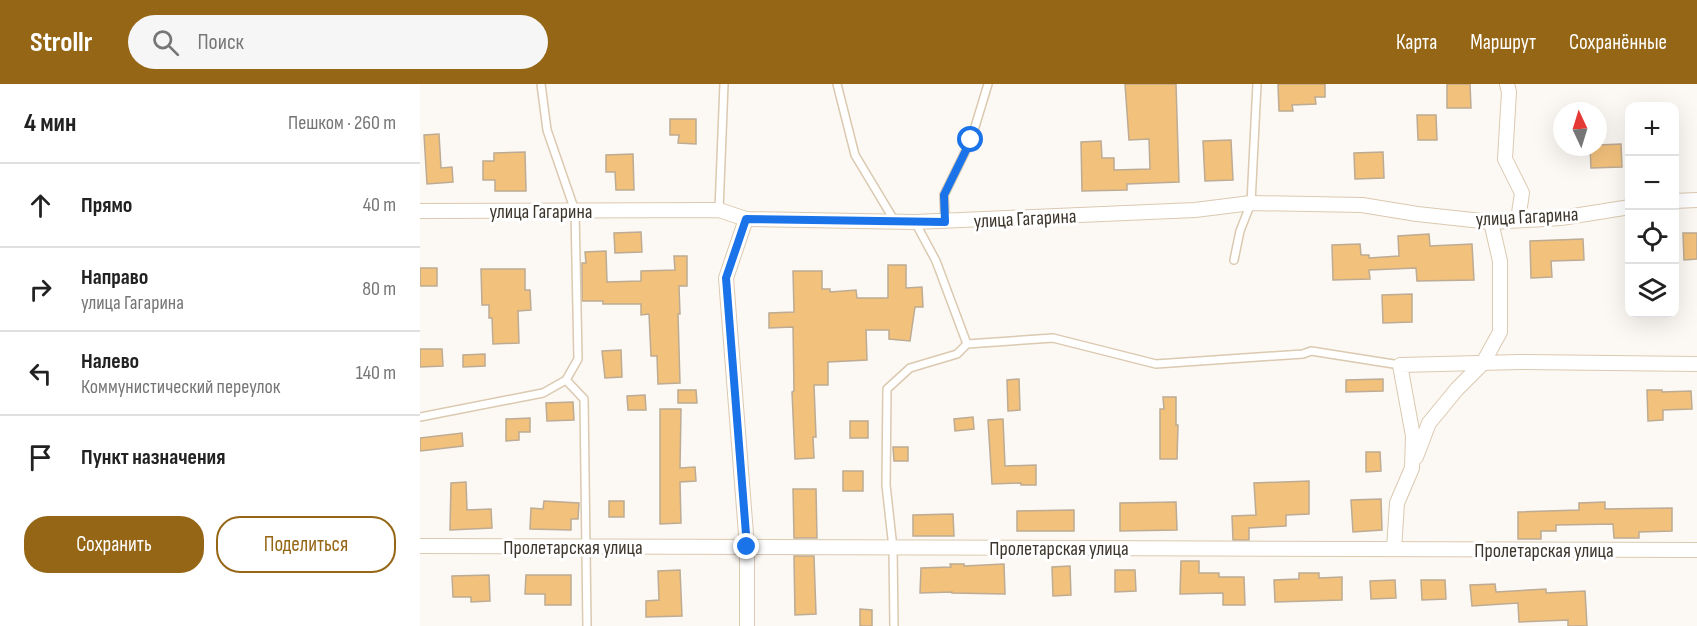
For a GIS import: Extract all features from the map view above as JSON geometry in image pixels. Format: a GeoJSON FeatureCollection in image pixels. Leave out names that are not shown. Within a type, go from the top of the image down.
{"type":"FeatureCollection","features":[{"type":"Feature","properties":{"kind":"street"},"geometry":{"type":"LineString","coordinates":[[1507,84],[1509,92],[1505,159],[1522,193],[1518,220]]}},
{"type":"Feature","properties":{"kind":"street"},"geometry":{"type":"LineString","coordinates":[[1679,201],[1697,200]]}},
{"type":"Feature","properties":{"kind":"street","name":"улица Гагарина"},"geometry":{"type":"LineString","coordinates":[[420,211],[719,210],[746,219],[945,222],[1195,210],[1251,204],[1362,205],[1491,222],[1561,218],[1625,208]]}},
{"type":"Feature","properties":{"kind":"street"},"geometry":{"type":"LineString","coordinates":[[746,219],[726,278],[747,547],[747,626]]}},
{"type":"Feature","properties":{"kind":"street"},"geometry":{"type":"LineString","coordinates":[[1394,549],[1397,503],[1429,423],[1457,389],[1483,363],[1500,332],[1500,261],[1491,222]]}},
{"type":"Feature","properties":{"kind":"street"},"geometry":{"type":"LineString","coordinates":[[1412,468],[1413,436],[1400,364],[1697,364]]}},
{"type":"Feature","properties":{"kind":"street","name":"Пролетарская улица"},"geometry":{"type":"LineString","coordinates":[[420,546],[1697,550]]}},
{"type":"Feature","properties":{"kind":"lane"},"geometry":{"type":"LineString","coordinates":[[420,417],[543,393],[566,380],[578,359],[575,211],[547,130],[541,84]]}},
{"type":"Feature","properties":{"kind":"lane"},"geometry":{"type":"LineString","coordinates":[[719,210],[724,84]]}},
{"type":"Feature","properties":{"kind":"lane"},"geometry":{"type":"LineString","coordinates":[[837,84],[855,155],[894,220]]}},
{"type":"Feature","properties":{"kind":"lane"},"geometry":{"type":"LineString","coordinates":[[945,222],[944,195],[971,140],[988,84]]}},
{"type":"Feature","properties":{"kind":"lane"},"geometry":{"type":"LineString","coordinates":[[1234,260],[1240,231],[1251,204],[1257,84]]}},
{"type":"Feature","properties":{"kind":"lane"},"geometry":{"type":"LineString","coordinates":[[915,222],[936,261],[967,344]]}},
{"type":"Feature","properties":{"kind":"lane"},"geometry":{"type":"LineString","coordinates":[[894,626],[893,548],[886,485],[887,388],[910,368],[957,354],[967,344],[1053,338],[1156,364],[1303,354],[1311,351],[1400,364]]}},
{"type":"Feature","properties":{"kind":"lane"},"geometry":{"type":"LineString","coordinates":[[566,380],[584,399],[587,626]]}},
{"type":"Feature","properties":{"kind":"building"},"geometry":{"type":"Polygon","coordinates":[[[1125,84],[1176,84],[1179,182],[1127,184],[1127,190],[1082,191],[1081,142],[1101,141],[1102,158],[1114,158],[1114,170],[1150,169],[1149,139],[1129,140],[1125,84]]]}},
{"type":"Feature","properties":{"kind":"building"},"geometry":{"type":"Polygon","coordinates":[[[1278,84],[1325,84],[1325,97],[1315,97],[1316,104],[1292,105],[1293,111],[1279,111],[1278,84]]]}},
{"type":"Feature","properties":{"kind":"building"},"geometry":{"type":"Polygon","coordinates":[[[1447,84],[1470,84],[1471,108],[1447,108],[1447,84]]]}},
{"type":"Feature","properties":{"kind":"building"},"geometry":{"type":"Polygon","coordinates":[[[1417,115],[1436,115],[1437,140],[1418,140],[1417,115]]]}},
{"type":"Feature","properties":{"kind":"building"},"geometry":{"type":"Polygon","coordinates":[[[670,119],[696,119],[696,144],[678,143],[679,135],[670,135],[670,119]]]}},
{"type":"Feature","properties":{"kind":"building"},"geometry":{"type":"Polygon","coordinates":[[[439,134],[441,168],[452,167],[453,182],[427,184],[424,135],[439,134]]]}},
{"type":"Feature","properties":{"kind":"building"},"geometry":{"type":"Polygon","coordinates":[[[1231,140],[1233,180],[1205,181],[1203,141],[1231,140]]]}},
{"type":"Feature","properties":{"kind":"building"},"geometry":{"type":"Polygon","coordinates":[[[1621,144],[1622,167],[1591,168],[1590,156],[1607,156],[1607,145],[1621,144]]]}},
{"type":"Feature","properties":{"kind":"building"},"geometry":{"type":"Polygon","coordinates":[[[525,152],[526,191],[495,191],[495,180],[483,180],[483,161],[494,161],[494,153],[525,152]]]}},
{"type":"Feature","properties":{"kind":"building"},"geometry":{"type":"Polygon","coordinates":[[[1383,152],[1384,178],[1355,179],[1354,153],[1383,152]]]}},
{"type":"Feature","properties":{"kind":"building"},"geometry":{"type":"Polygon","coordinates":[[[633,154],[634,190],[616,190],[615,172],[606,172],[606,155],[633,154]]]}},
{"type":"Feature","properties":{"kind":"building"},"geometry":{"type":"Polygon","coordinates":[[[641,232],[642,252],[615,253],[614,233],[641,232]]]}},
{"type":"Feature","properties":{"kind":"building"},"geometry":{"type":"Polygon","coordinates":[[[1683,233],[1697,233],[1697,259],[1684,260],[1683,233]]]}},
{"type":"Feature","properties":{"kind":"building"},"geometry":{"type":"Polygon","coordinates":[[[1429,234],[1430,246],[1472,244],[1474,280],[1417,281],[1416,268],[1369,270],[1370,279],[1333,280],[1332,245],[1360,244],[1361,255],[1369,255],[1369,258],[1399,256],[1398,236],[1429,234]]]}},
{"type":"Feature","properties":{"kind":"building"},"geometry":{"type":"Polygon","coordinates":[[[1583,239],[1584,260],[1551,261],[1552,277],[1531,278],[1530,241],[1583,239]]]}},
{"type":"Feature","properties":{"kind":"building"},"geometry":{"type":"Polygon","coordinates":[[[606,251],[607,282],[641,281],[641,271],[675,270],[674,256],[687,256],[687,286],[679,286],[680,383],[658,384],[657,356],[651,356],[649,314],[641,315],[641,304],[603,304],[603,301],[582,301],[582,263],[586,263],[585,252],[606,251]]]}},
{"type":"Feature","properties":{"kind":"building"},"geometry":{"type":"Polygon","coordinates":[[[888,265],[906,265],[906,288],[922,287],[923,307],[915,307],[910,341],[889,339],[889,330],[866,330],[867,360],[828,362],[828,385],[814,385],[816,437],[813,437],[814,458],[795,459],[792,392],[794,391],[793,327],[769,328],[769,313],[794,312],[793,271],[822,271],[822,289],[830,289],[830,292],[856,290],[857,298],[888,298],[888,265]]]}},
{"type":"Feature","properties":{"kind":"building"},"geometry":{"type":"Polygon","coordinates":[[[420,268],[437,268],[437,286],[420,286],[420,268]]]}},
{"type":"Feature","properties":{"kind":"building"},"geometry":{"type":"Polygon","coordinates":[[[481,269],[525,269],[525,290],[530,290],[531,310],[518,311],[519,343],[493,344],[489,305],[482,305],[481,269]]]}},
{"type":"Feature","properties":{"kind":"building"},"geometry":{"type":"Polygon","coordinates":[[[1412,294],[1412,322],[1383,323],[1382,295],[1412,294]]]}},
{"type":"Feature","properties":{"kind":"building"},"geometry":{"type":"Polygon","coordinates":[[[420,349],[442,349],[443,366],[420,367],[420,349]]]}},
{"type":"Feature","properties":{"kind":"building"},"geometry":{"type":"Polygon","coordinates":[[[621,350],[622,377],[605,378],[602,351],[621,350]]]}},
{"type":"Feature","properties":{"kind":"building"},"geometry":{"type":"Polygon","coordinates":[[[485,354],[485,366],[463,367],[463,355],[485,354]]]}},
{"type":"Feature","properties":{"kind":"building"},"geometry":{"type":"Polygon","coordinates":[[[1019,379],[1020,410],[1008,411],[1007,380],[1019,379]]]}},
{"type":"Feature","properties":{"kind":"building"},"geometry":{"type":"Polygon","coordinates":[[[1383,379],[1383,391],[1346,392],[1346,380],[1383,379]]]}},
{"type":"Feature","properties":{"kind":"building"},"geometry":{"type":"Polygon","coordinates":[[[678,390],[696,390],[697,403],[678,403],[678,390]]]}},
{"type":"Feature","properties":{"kind":"building"},"geometry":{"type":"Polygon","coordinates":[[[1647,390],[1691,391],[1692,409],[1663,410],[1663,420],[1648,421],[1647,390]]]}},
{"type":"Feature","properties":{"kind":"building"},"geometry":{"type":"Polygon","coordinates":[[[645,395],[646,410],[628,410],[627,396],[645,395]]]}},
{"type":"Feature","properties":{"kind":"building"},"geometry":{"type":"Polygon","coordinates":[[[1163,397],[1176,397],[1177,459],[1160,459],[1160,409],[1164,409],[1163,397]]]}},
{"type":"Feature","properties":{"kind":"building"},"geometry":{"type":"Polygon","coordinates":[[[573,402],[574,420],[547,421],[546,403],[573,402]]]}},
{"type":"Feature","properties":{"kind":"building"},"geometry":{"type":"Polygon","coordinates":[[[660,409],[681,409],[680,468],[695,467],[696,481],[680,482],[681,523],[660,524],[660,409]]]}},
{"type":"Feature","properties":{"kind":"building"},"geometry":{"type":"Polygon","coordinates":[[[973,417],[974,429],[955,431],[954,419],[973,417]]]}},
{"type":"Feature","properties":{"kind":"building"},"geometry":{"type":"Polygon","coordinates":[[[530,418],[530,432],[519,432],[519,440],[506,441],[506,419],[530,418]]]}},
{"type":"Feature","properties":{"kind":"building"},"geometry":{"type":"Polygon","coordinates":[[[1003,419],[1005,466],[1036,465],[1036,485],[992,484],[988,420],[1003,419]]]}},
{"type":"Feature","properties":{"kind":"building"},"geometry":{"type":"Polygon","coordinates":[[[850,421],[868,421],[868,438],[850,438],[850,421]]]}},
{"type":"Feature","properties":{"kind":"building"},"geometry":{"type":"Polygon","coordinates":[[[462,433],[463,446],[420,451],[420,438],[462,433]]]}},
{"type":"Feature","properties":{"kind":"building"},"geometry":{"type":"Polygon","coordinates":[[[893,447],[908,447],[908,461],[894,461],[893,447]]]}},
{"type":"Feature","properties":{"kind":"building"},"geometry":{"type":"Polygon","coordinates":[[[1366,452],[1380,452],[1381,471],[1366,472],[1366,452]]]}},
{"type":"Feature","properties":{"kind":"building"},"geometry":{"type":"Polygon","coordinates":[[[843,471],[863,471],[863,491],[843,491],[843,471]]]}},
{"type":"Feature","properties":{"kind":"building"},"geometry":{"type":"Polygon","coordinates":[[[1309,481],[1309,514],[1286,515],[1286,526],[1249,528],[1249,540],[1233,540],[1232,516],[1256,515],[1254,483],[1309,481]]]}},
{"type":"Feature","properties":{"kind":"building"},"geometry":{"type":"Polygon","coordinates":[[[466,482],[467,510],[491,509],[492,528],[450,530],[451,483],[466,482]]]}},
{"type":"Feature","properties":{"kind":"building"},"geometry":{"type":"Polygon","coordinates":[[[793,489],[816,489],[817,538],[794,538],[793,489]]]}},
{"type":"Feature","properties":{"kind":"building"},"geometry":{"type":"Polygon","coordinates":[[[1381,499],[1382,530],[1353,532],[1351,500],[1381,499]]]}},
{"type":"Feature","properties":{"kind":"building"},"geometry":{"type":"Polygon","coordinates":[[[544,501],[579,503],[578,519],[571,519],[571,530],[530,529],[531,508],[543,509],[544,501]]]}},
{"type":"Feature","properties":{"kind":"building"},"geometry":{"type":"Polygon","coordinates":[[[609,501],[624,501],[624,517],[609,517],[609,501]]]}},
{"type":"Feature","properties":{"kind":"building"},"geometry":{"type":"Polygon","coordinates":[[[1176,502],[1177,530],[1120,531],[1120,503],[1176,502]]]}},
{"type":"Feature","properties":{"kind":"building"},"geometry":{"type":"Polygon","coordinates":[[[1605,502],[1605,509],[1672,508],[1672,531],[1639,532],[1639,538],[1614,538],[1613,524],[1556,525],[1556,531],[1541,531],[1541,539],[1518,539],[1518,512],[1579,510],[1579,503],[1605,502]]]}},
{"type":"Feature","properties":{"kind":"building"},"geometry":{"type":"Polygon","coordinates":[[[1074,510],[1074,531],[1017,531],[1017,511],[1074,510]]]}},
{"type":"Feature","properties":{"kind":"building"},"geometry":{"type":"Polygon","coordinates":[[[953,514],[954,536],[913,536],[913,515],[953,514]]]}},
{"type":"Feature","properties":{"kind":"building"},"geometry":{"type":"Polygon","coordinates":[[[794,556],[814,556],[816,614],[795,615],[794,556]]]}},
{"type":"Feature","properties":{"kind":"building"},"geometry":{"type":"Polygon","coordinates":[[[1181,561],[1199,561],[1199,573],[1219,573],[1219,577],[1244,577],[1245,605],[1223,605],[1223,593],[1180,594],[1181,561]]]}},
{"type":"Feature","properties":{"kind":"building"},"geometry":{"type":"Polygon","coordinates":[[[950,564],[964,564],[964,566],[1004,564],[1005,594],[920,593],[921,568],[951,567],[950,564]]]}},
{"type":"Feature","properties":{"kind":"building"},"geometry":{"type":"Polygon","coordinates":[[[1070,566],[1071,595],[1053,596],[1052,567],[1070,566]]]}},
{"type":"Feature","properties":{"kind":"building"},"geometry":{"type":"Polygon","coordinates":[[[680,570],[682,616],[646,617],[646,601],[659,600],[658,571],[680,570]]]}},
{"type":"Feature","properties":{"kind":"building"},"geometry":{"type":"Polygon","coordinates":[[[1115,570],[1135,570],[1136,591],[1115,592],[1115,570]]]}},
{"type":"Feature","properties":{"kind":"building"},"geometry":{"type":"Polygon","coordinates":[[[1299,573],[1319,573],[1319,578],[1342,577],[1342,600],[1275,602],[1274,580],[1299,579],[1299,573]]]}},
{"type":"Feature","properties":{"kind":"building"},"geometry":{"type":"Polygon","coordinates":[[[489,575],[490,601],[471,602],[471,597],[453,597],[452,576],[489,575]]]}},
{"type":"Feature","properties":{"kind":"building"},"geometry":{"type":"Polygon","coordinates":[[[526,575],[571,575],[571,605],[545,605],[545,594],[525,594],[526,575]]]}},
{"type":"Feature","properties":{"kind":"building"},"geometry":{"type":"Polygon","coordinates":[[[1395,580],[1396,598],[1371,599],[1370,581],[1395,580]]]}},
{"type":"Feature","properties":{"kind":"building"},"geometry":{"type":"Polygon","coordinates":[[[1421,580],[1445,580],[1446,599],[1422,600],[1421,580]]]}},
{"type":"Feature","properties":{"kind":"building"},"geometry":{"type":"Polygon","coordinates":[[[1495,584],[1496,592],[1546,589],[1546,593],[1585,591],[1587,626],[1568,626],[1568,620],[1519,622],[1518,603],[1472,606],[1470,585],[1495,584]]]}},
{"type":"Feature","properties":{"kind":"building"},"geometry":{"type":"Polygon","coordinates":[[[860,609],[872,610],[872,626],[860,626],[860,609]]]}},
{"type":"Feature","properties":{"kind":"route"},"geometry":{"type":"LineString","coordinates":[[747,547],[726,278],[746,219],[945,222],[944,195],[971,140]]}}]}
